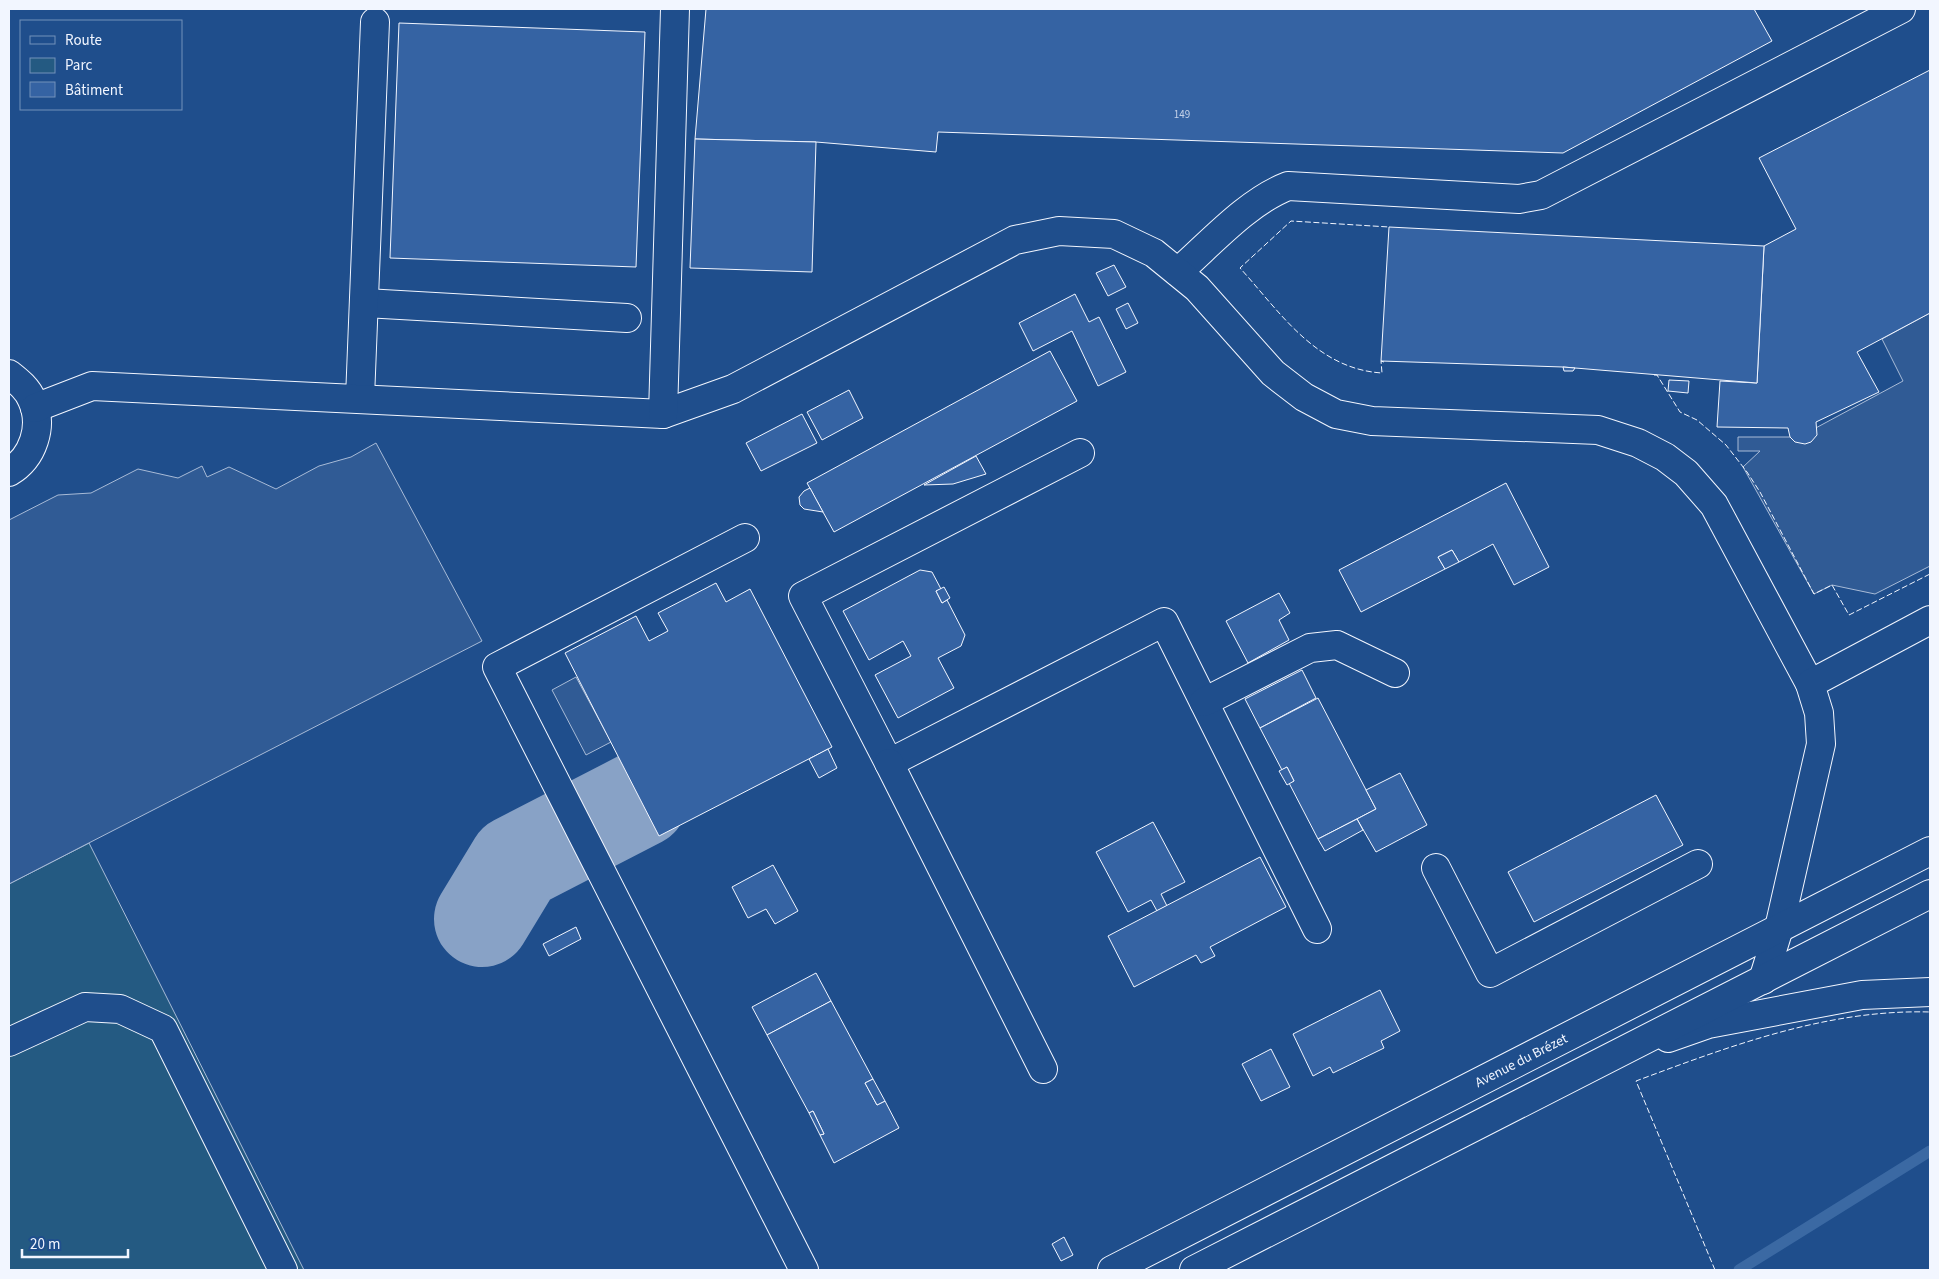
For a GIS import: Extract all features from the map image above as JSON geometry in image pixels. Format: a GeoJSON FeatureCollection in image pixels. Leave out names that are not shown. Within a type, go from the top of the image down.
{"type":"FeatureCollection","features":[{"type":"Feature","properties":{"kind":"main road"},"geometry":{"type":"LineString","coordinates":[[663,414],[674,9]]}},
{"type":"Feature","properties":{"kind":"main road"},"geometry":{"type":"LineString","coordinates":[[1178,272],[1254,204],[1271,193],[1288,186],[1519,199],[1541,194],[1901,9]]}},
{"type":"Feature","properties":{"kind":"main road"},"geometry":{"type":"LineString","coordinates":[[360,398],[375,22]]}},
{"type":"Feature","properties":{"kind":"main road"},"geometry":{"type":"LineString","coordinates":[[35,408],[92,386],[663,414],[733,389],[1015,240],[1059,231],[1114,234],[1154,253],[1178,272],[1197,288],[1273,374],[1304,397],[1336,414],[1372,421],[1598,430],[1638,443],[1665,456],[1686,473],[1714,505],[1810,684],[1819,713],[1821,744],[1778,928],[1763,980]]}},
{"type":"Feature","properties":{"kind":"main road"},"geometry":{"type":"LineString","coordinates":[[365,303],[627,318]]}},
{"type":"Feature","properties":{"kind":"main road"},"geometry":{"type":"LineString","coordinates":[[9,374],[22,384],[32,400],[38,418],[36,436],[29,454],[16,468],[9,472]]}},
{"type":"Feature","properties":{"kind":"main road"},"geometry":{"type":"LineString","coordinates":[[1043,1069],[803,596],[1080,453]]}},
{"type":"Feature","properties":{"kind":"main road"},"geometry":{"type":"LineString","coordinates":[[746,538],[497,667],[804,1270]]}},
{"type":"Feature","properties":{"kind":"main road"},"geometry":{"type":"LineString","coordinates":[[1810,684],[1930,620]]}},
{"type":"Feature","properties":{"kind":"main road"},"geometry":{"type":"LineString","coordinates":[[889,763],[1164,622],[1317,929]]}},
{"type":"Feature","properties":{"kind":"main road"},"geometry":{"type":"LineString","coordinates":[[1204,702],[1310,648],[1337,645],[1395,673]]}},
{"type":"Feature","properties":{"kind":"main road","name":"Avenue du Brézet"},"geometry":{"type":"LineString","coordinates":[[1112,1270],[1930,851]]}},
{"type":"Feature","properties":{"kind":"main road"},"geometry":{"type":"LineString","coordinates":[[1436,868],[1490,973],[1698,864]]}},
{"type":"Feature","properties":{"kind":"main road"},"geometry":{"type":"LineString","coordinates":[[1194,1270],[1930,894]]}},
{"type":"Feature","properties":{"kind":"main road"},"geometry":{"type":"LineString","coordinates":[[1614,1056],[1708,1024],[1862,995],[1930,992]]}},
{"type":"Feature","properties":{"kind":"main road"},"geometry":{"type":"LineString","coordinates":[[9,1042],[85,1007],[120,1009],[163,1030],[283,1270]]}},
{"type":"Feature","properties":{"kind":"green space"},"geometry":{"type":"Polygon","coordinates":[[[89,843],[304,1270],[9,1270],[9,884],[89,843]]]}},
{"type":"Feature","properties":{"kind":"shaded area"},"geometry":{"type":"Polygon","coordinates":[[[1930,313],[1930,566],[1875,594],[1832,585],[1814,594],[1743,467],[1760,451],[1738,451],[1738,437],[1799,437],[1903,381],[1882,339],[1930,313]]]}},
{"type":"Feature","properties":{"kind":"shaded area"},"geometry":{"type":"Polygon","coordinates":[[[376,443],[482,641],[9,884],[9,520],[58,495],[91,493],[138,469],[178,478],[202,466],[207,477],[229,467],[276,489],[319,466],[351,457],[376,443]]]}},
{"type":"Feature","properties":{"kind":"shaded area"},"geometry":{"type":"Polygon","coordinates":[[[576,677],[611,742],[586,755],[552,690],[576,677]]]}},
{"type":"Feature","properties":{"kind":"building"},"geometry":{"type":"Polygon","coordinates":[[[706,9],[1754,9],[1772,41],[1563,153],[938,132],[936,152],[816,142],[695,139],[706,9]]]}},
{"type":"Feature","properties":{"kind":"building"},"geometry":{"type":"Polygon","coordinates":[[[399,23],[645,32],[636,267],[390,258],[399,23]]]}},
{"type":"Feature","properties":{"kind":"building"},"geometry":{"type":"Polygon","coordinates":[[[1930,70],[1930,313],[1857,352],[1879,392],[1816,422],[1817,435],[1811,442],[1805,444],[1795,442],[1790,437],[1788,428],[1717,427],[1720,381],[1757,383],[1764,246],[1796,229],[1759,158],[1930,70]]]}},
{"type":"Feature","properties":{"kind":"building"},"geometry":{"type":"Polygon","coordinates":[[[695,139],[816,142],[812,272],[690,268],[695,139]]]}},
{"type":"Feature","properties":{"kind":"building"},"geometry":{"type":"Polygon","coordinates":[[[1389,227],[1764,246],[1757,383],[1563,367],[1381,361],[1389,227]]]}},
{"type":"Feature","properties":{"kind":"building"},"geometry":{"type":"Polygon","coordinates":[[[1114,265],[1126,287],[1108,296],[1096,273],[1114,265]]]}},
{"type":"Feature","properties":{"kind":"building"},"geometry":{"type":"Polygon","coordinates":[[[1075,294],[1089,322],[1099,317],[1126,372],[1098,386],[1072,331],[1033,351],[1019,323],[1075,294]]]}},
{"type":"Feature","properties":{"kind":"building"},"geometry":{"type":"Polygon","coordinates":[[[1128,303],[1138,323],[1126,329],[1116,309],[1128,303]]]}},
{"type":"Feature","properties":{"kind":"building"},"geometry":{"type":"Polygon","coordinates":[[[1050,351],[1077,401],[834,532],[807,483],[1050,351]]]}},
{"type":"Feature","properties":{"kind":"building"},"geometry":{"type":"Polygon","coordinates":[[[1563,367],[1575,368],[1573,371],[1564,371],[1563,367]]]}},
{"type":"Feature","properties":{"kind":"building"},"geometry":{"type":"Polygon","coordinates":[[[1669,380],[1689,381],[1688,393],[1668,391],[1669,380]]]}},
{"type":"Feature","properties":{"kind":"building"},"geometry":{"type":"Polygon","coordinates":[[[849,390],[863,418],[822,440],[807,412],[849,390]]]}},
{"type":"Feature","properties":{"kind":"building"},"geometry":{"type":"Polygon","coordinates":[[[802,414],[817,443],[761,471],[746,443],[802,414]]]}},
{"type":"Feature","properties":{"kind":"building"},"geometry":{"type":"Polygon","coordinates":[[[976,456],[986,474],[953,484],[924,485],[976,456]]]}},
{"type":"Feature","properties":{"kind":"building"},"geometry":{"type":"Polygon","coordinates":[[[1506,483],[1549,567],[1514,585],[1493,544],[1459,562],[1452,550],[1438,557],[1445,569],[1361,612],[1339,570],[1506,483]]]}},
{"type":"Feature","properties":{"kind":"building"},"geometry":{"type":"Polygon","coordinates":[[[810,488],[823,512],[804,509],[800,505],[799,497],[810,488]]]}},
{"type":"Feature","properties":{"kind":"building"},"geometry":{"type":"Polygon","coordinates":[[[1452,550],[1459,562],[1445,569],[1438,557],[1452,550]]]}},
{"type":"Feature","properties":{"kind":"building"},"geometry":{"type":"Polygon","coordinates":[[[920,570],[932,572],[941,589],[936,591],[942,603],[947,600],[965,635],[961,646],[938,658],[954,688],[898,718],[875,675],[911,656],[903,641],[869,660],[843,611],[920,570]]]}},
{"type":"Feature","properties":{"kind":"building"},"geometry":{"type":"Polygon","coordinates":[[[716,583],[726,602],[750,589],[832,747],[659,836],[565,653],[636,616],[649,641],[668,631],[658,613],[716,583]]]}},
{"type":"Feature","properties":{"kind":"building"},"geometry":{"type":"Polygon","coordinates":[[[944,587],[950,598],[942,603],[936,591],[944,587]]]}},
{"type":"Feature","properties":{"kind":"building"},"geometry":{"type":"Polygon","coordinates":[[[1279,593],[1290,613],[1279,620],[1289,640],[1248,663],[1226,621],[1279,593]]]}},
{"type":"Feature","properties":{"kind":"building"},"geometry":{"type":"Polygon","coordinates":[[[1302,670],[1316,698],[1260,728],[1245,699],[1302,670]]]}},
{"type":"Feature","properties":{"kind":"building"},"geometry":{"type":"Polygon","coordinates":[[[1318,698],[1376,809],[1318,839],[1289,783],[1294,781],[1287,767],[1282,770],[1260,728],[1318,698]]]}},
{"type":"Feature","properties":{"kind":"building"},"geometry":{"type":"Polygon","coordinates":[[[828,749],[837,768],[819,778],[809,759],[828,749]]]}},
{"type":"Feature","properties":{"kind":"building"},"geometry":{"type":"Polygon","coordinates":[[[1287,767],[1294,781],[1287,785],[1279,771],[1287,767]]]}},
{"type":"Feature","properties":{"kind":"building"},"geometry":{"type":"Polygon","coordinates":[[[1400,773],[1427,825],[1376,852],[1357,819],[1376,809],[1366,790],[1400,773]]]}},
{"type":"Feature","properties":{"kind":"building"},"geometry":{"type":"Polygon","coordinates":[[[1656,795],[1683,845],[1534,922],[1508,872],[1656,795]]]}},
{"type":"Feature","properties":{"kind":"building"},"geometry":{"type":"Polygon","coordinates":[[[1357,819],[1363,830],[1325,851],[1318,839],[1357,819]]]}},
{"type":"Feature","properties":{"kind":"building"},"geometry":{"type":"Polygon","coordinates":[[[1153,822],[1185,882],[1161,894],[1167,906],[1157,911],[1151,900],[1128,912],[1096,852],[1153,822]]]}},
{"type":"Feature","properties":{"kind":"building"},"geometry":{"type":"Polygon","coordinates":[[[1260,857],[1286,907],[1210,947],[1215,956],[1201,963],[1196,955],[1134,987],[1108,936],[1260,857]]]}},
{"type":"Feature","properties":{"kind":"building"},"geometry":{"type":"Polygon","coordinates":[[[773,865],[798,911],[775,924],[766,909],[748,918],[732,887],[773,865]]]}},
{"type":"Feature","properties":{"kind":"building"},"geometry":{"type":"Polygon","coordinates":[[[576,927],[581,939],[549,956],[543,944],[576,927]]]}},
{"type":"Feature","properties":{"kind":"building"},"geometry":{"type":"Polygon","coordinates":[[[816,973],[831,1001],[767,1035],[752,1007],[816,973]]]}},
{"type":"Feature","properties":{"kind":"building"},"geometry":{"type":"Polygon","coordinates":[[[1380,990],[1400,1031],[1381,1041],[1384,1048],[1333,1073],[1330,1067],[1313,1076],[1293,1034],[1380,990]]]}},
{"type":"Feature","properties":{"kind":"building"},"geometry":{"type":"Polygon","coordinates":[[[831,1001],[873,1079],[865,1083],[877,1105],[885,1101],[899,1128],[834,1163],[820,1135],[824,1134],[813,1111],[809,1113],[767,1035],[831,1001]]]}},
{"type":"Feature","properties":{"kind":"building"},"geometry":{"type":"Polygon","coordinates":[[[1271,1049],[1290,1087],[1261,1101],[1242,1064],[1271,1049]]]}},
{"type":"Feature","properties":{"kind":"building"},"geometry":{"type":"Polygon","coordinates":[[[873,1079],[885,1101],[877,1105],[865,1083],[873,1079]]]}},
{"type":"Feature","properties":{"kind":"building"},"geometry":{"type":"Polygon","coordinates":[[[813,1111],[824,1134],[820,1135],[809,1113],[813,1111]]]}},
{"type":"Feature","properties":{"kind":"building"},"geometry":{"type":"Polygon","coordinates":[[[1064,1237],[1073,1255],[1061,1261],[1052,1244],[1064,1237]]]}},
{"type":"Feature","properties":{"kind":"waterway"},"geometry":{"type":"LineString","coordinates":[[1739,1270],[1930,1151]]}},
{"type":"Feature","properties":{"kind":"taxiway"},"geometry":{"type":"LineString","coordinates":[[482,919],[516,863],[640,799]]}},
{"type":"Feature","properties":{"kind":"fence"},"geometry":{"type":"LineString","coordinates":[[1384,362],[1381,361],[1382,373],[1359,369],[1338,361],[1319,350],[1285,320],[1240,268],[1291,221],[1389,227]]}},
{"type":"Feature","properties":{"kind":"fence"},"geometry":{"type":"LineString","coordinates":[[1654,375],[1657,375],[1680,412],[1697,420],[1726,445],[1747,472],[1760,492],[1814,594],[1832,585],[1849,615],[1930,574]]}},
{"type":"Feature","properties":{"kind":"fence"},"geometry":{"type":"LineString","coordinates":[[1715,1270],[1636,1081],[1743,1043],[1817,1023],[1892,1013],[1930,1012]]}}]}
